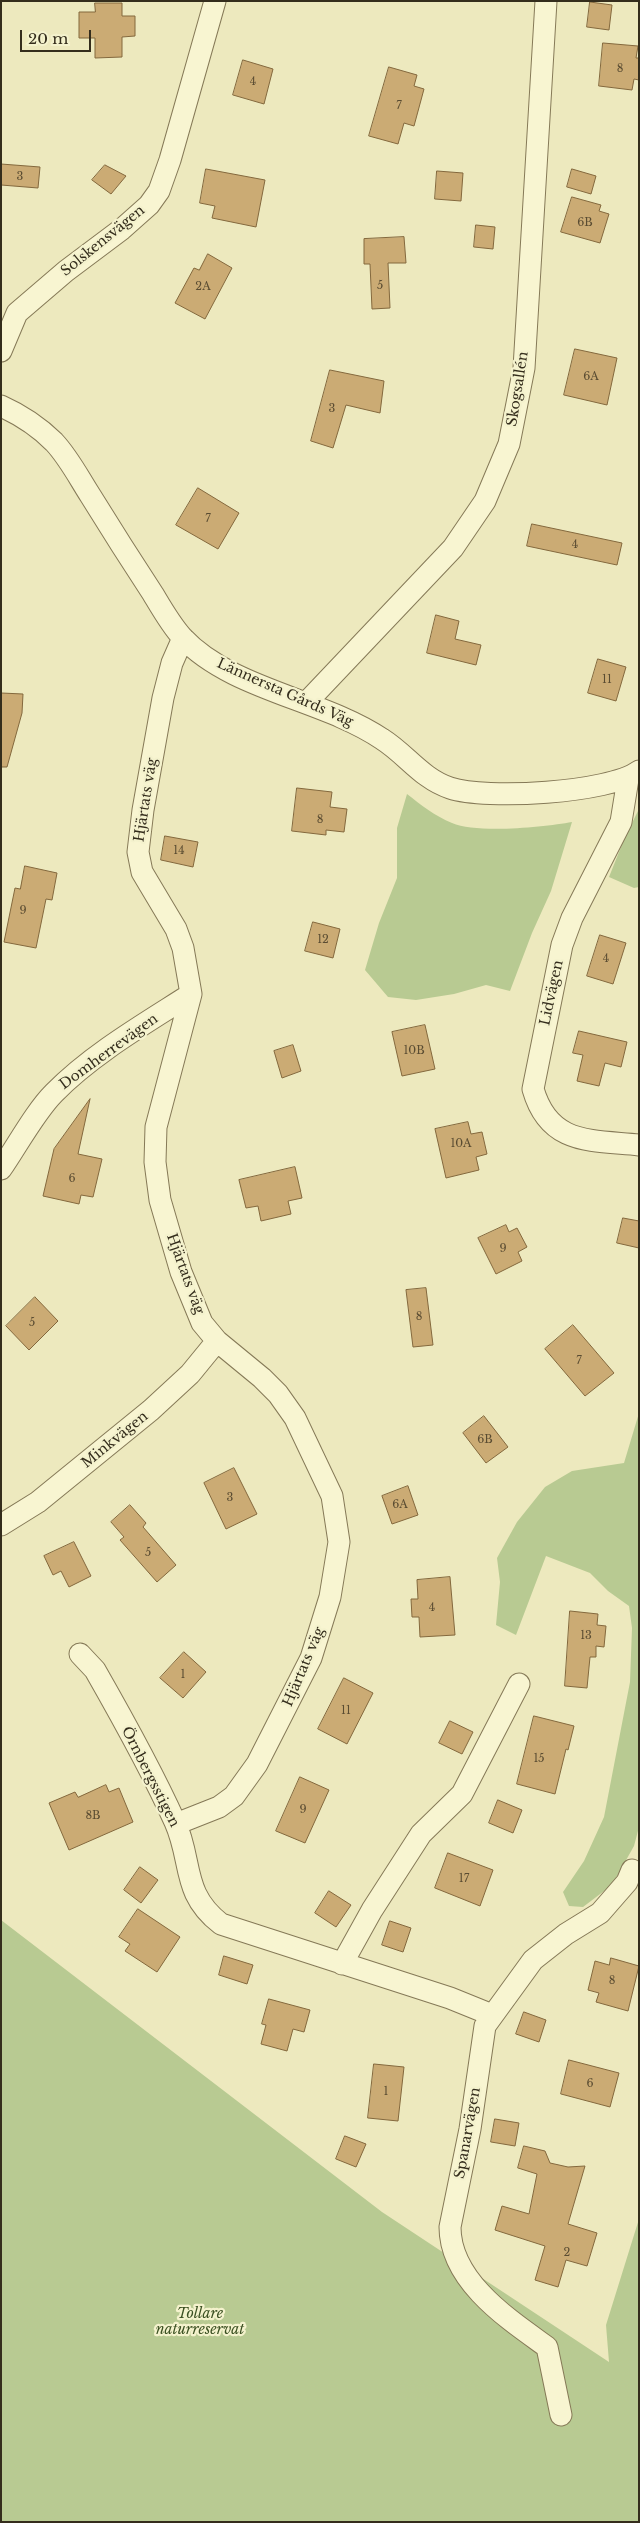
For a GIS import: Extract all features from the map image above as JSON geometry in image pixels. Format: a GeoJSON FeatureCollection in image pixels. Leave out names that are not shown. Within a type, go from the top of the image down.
{"type":"FeatureCollection","features":[{"type":"Feature","properties":{"kind":"street","name":"Solskensvägen"},"geometry":{"type":"LineString","coordinates":[[1,351],[17,313],[66,271],[122,229],[149,205],[159,191],[170,160],[215,1]]}},
{"type":"Feature","properties":{"kind":"street","name":"Skogsallén"},"geometry":{"type":"LineString","coordinates":[[306,703],[453,548],[485,501],[509,444],[524,368],[546,1]]}},
{"type":"Feature","properties":{"kind":"street","name":"Lännersta Gårds Väg"},"geometry":{"type":"LineString","coordinates":[[2,408],[35,425],[55,443],[72,465],[160,606],[183,638],[227,670],[329,711],[382,738],[432,780],[449,788],[473,794],[490,795],[606,785],[634,775]]}},
{"type":"Feature","properties":{"kind":"street","name":"Hjärtats väg"},"geometry":{"type":"LineString","coordinates":[[176,1824],[219,1807],[234,1796],[257,1764],[311,1658],[330,1597],[339,1542],[332,1496],[295,1418],[278,1394],[262,1378],[217,1341],[202,1323],[181,1272],[160,1200],[155,1162],[156,1127],[191,994],[183,948],[176,929],[142,872],[138,852],[143,810],[164,698],[172,663],[183,638]]}},
{"type":"Feature","properties":{"kind":"street","name":"Lidvägen"},"geometry":{"type":"LineString","coordinates":[[634,775],[621,822],[572,918],[562,945],[533,1089],[549,1123],[562,1131],[593,1140],[639,1146]]}},
{"type":"Feature","properties":{"kind":"street","name":"Domherrevägen"},"geometry":{"type":"LineString","coordinates":[[1,1169],[53,1094],[80,1070],[191,994]]}},
{"type":"Feature","properties":{"kind":"street","name":"Minkvägen"},"geometry":{"type":"LineString","coordinates":[[1,1525],[38,1502],[151,1410],[190,1374],[217,1341]]}},
{"type":"Feature","properties":{"kind":"street","name":"Örnbergsstigen"},"geometry":{"type":"LineString","coordinates":[[80,1654],[95,1670],[176,1824],[193,1888],[199,1904],[210,1916],[221,1924],[450,1998],[492,2015]]}},
{"type":"Feature","properties":{"kind":"street"},"geometry":{"type":"LineString","coordinates":[[342,1964],[372,1910],[421,1834],[462,1794],[519,1684]]}},
{"type":"Feature","properties":{"kind":"street","name":"Spanarvägen"},"geometry":{"type":"LineString","coordinates":[[561,2415],[547,2347],[493,2307],[461,2270],[450,2241],[450,2228],[470,2129],[485,2026],[512,1992],[533,1960],[566,1934],[600,1913],[627,1882],[632,1870]]}},
{"type":"Feature","properties":{"kind":"green space"},"geometry":{"type":"Polygon","coordinates":[[[407,794],[440,817],[463,826],[511,829],[572,822],[551,891],[532,933],[510,991],[486,985],[454,994],[416,1000],[388,997],[365,970],[379,923],[397,878],[397,828],[407,794]]]}},
{"type":"Feature","properties":{"kind":"green space"},"geometry":{"type":"Polygon","coordinates":[[[639,809],[639,887],[634,888],[609,877],[625,837],[639,809]]]}},
{"type":"Feature","properties":{"kind":"green space"},"geometry":{"type":"Polygon","coordinates":[[[639,1413],[639,1827],[634,1846],[612,1885],[583,1907],[569,1906],[563,1892],[584,1861],[604,1817],[630,1682],[632,1628],[629,1606],[608,1591],[590,1573],[546,1556],[516,1635],[496,1625],[500,1582],[497,1558],[517,1522],[545,1487],[572,1471],[624,1463],[639,1413]]]}},
{"type":"Feature","properties":{"kind":"green space","name":"Tollare naturreservat"},"geometry":{"type":"Polygon","coordinates":[[[1,1920],[382,2212],[609,2362],[606,2325],[639,2219],[639,2522],[1,2522],[1,1920]]]}},
{"type":"Feature","properties":{"kind":"building"},"geometry":{"type":"Polygon","coordinates":[[[590,2],[612,5],[609,30],[587,27],[590,2]]]}},
{"type":"Feature","properties":{"kind":"building"},"geometry":{"type":"Polygon","coordinates":[[[95,3],[122,3],[122,16],[135,16],[135,36],[122,37],[122,57],[95,58],[95,38],[79,38],[79,12],[95,12],[95,3]]]}},
{"type":"Feature","properties":{"kind":"building"},"geometry":{"type":"Polygon","coordinates":[[[603,43],[638,46],[636,58],[639,58],[639,80],[634,79],[632,90],[599,86],[603,43]]]}},
{"type":"Feature","properties":{"kind":"building"},"geometry":{"type":"Polygon","coordinates":[[[243,60],[273,69],[264,104],[233,95],[243,60]]]}},
{"type":"Feature","properties":{"kind":"building"},"geometry":{"type":"Polygon","coordinates":[[[389,67],[417,75],[414,86],[424,89],[414,126],[404,123],[398,144],[369,136],[389,67]]]}},
{"type":"Feature","properties":{"kind":"building"},"geometry":{"type":"Polygon","coordinates":[[[1,164],[40,167],[38,188],[1,185],[1,164]]]}},
{"type":"Feature","properties":{"kind":"building"},"geometry":{"type":"Polygon","coordinates":[[[105,165],[126,176],[111,194],[92,180],[105,165]]]}},
{"type":"Feature","properties":{"kind":"building"},"geometry":{"type":"Polygon","coordinates":[[[206,169],[265,180],[256,227],[212,218],[215,206],[200,203],[206,169]]]}},
{"type":"Feature","properties":{"kind":"building"},"geometry":{"type":"Polygon","coordinates":[[[572,169],[596,176],[591,194],[567,187],[572,169]]]}},
{"type":"Feature","properties":{"kind":"building"},"geometry":{"type":"Polygon","coordinates":[[[437,171],[463,173],[461,201],[435,199],[437,171]]]}},
{"type":"Feature","properties":{"kind":"building"},"geometry":{"type":"Polygon","coordinates":[[[572,197],[601,205],[599,211],[609,214],[600,243],[561,232],[572,197]]]}},
{"type":"Feature","properties":{"kind":"building"},"geometry":{"type":"Polygon","coordinates":[[[476,225],[495,227],[493,249],[474,247],[476,225]]]}},
{"type":"Feature","properties":{"kind":"building"},"geometry":{"type":"Polygon","coordinates":[[[404,237],[406,263],[388,263],[390,308],[372,309],[370,264],[364,264],[364,239],[404,237]]]}},
{"type":"Feature","properties":{"kind":"building"},"geometry":{"type":"Polygon","coordinates":[[[208,254],[232,268],[205,319],[175,303],[194,268],[199,270],[208,254]]]}},
{"type":"Feature","properties":{"kind":"building"},"geometry":{"type":"Polygon","coordinates":[[[575,349],[617,358],[607,405],[564,395],[575,349]]]}},
{"type":"Feature","properties":{"kind":"building"},"geometry":{"type":"Polygon","coordinates":[[[330,370],[384,381],[380,413],[346,405],[333,448],[311,441],[330,370]]]}},
{"type":"Feature","properties":{"kind":"building"},"geometry":{"type":"Polygon","coordinates":[[[198,488],[239,513],[218,549],[176,525],[198,488]]]}},
{"type":"Feature","properties":{"kind":"building"},"geometry":{"type":"Polygon","coordinates":[[[532,524],[622,543],[617,565],[527,546],[532,524]]]}},
{"type":"Feature","properties":{"kind":"building"},"geometry":{"type":"Polygon","coordinates":[[[436,615],[459,621],[455,639],[481,645],[476,665],[427,653],[436,615]]]}},
{"type":"Feature","properties":{"kind":"building"},"geometry":{"type":"Polygon","coordinates":[[[598,659],[626,667],[616,701],[588,693],[598,659]]]}},
{"type":"Feature","properties":{"kind":"building"},"geometry":{"type":"Polygon","coordinates":[[[1,693],[23,694],[22,713],[7,767],[1,767],[1,693]]]}},
{"type":"Feature","properties":{"kind":"building"},"geometry":{"type":"Polygon","coordinates":[[[297,788],[332,792],[330,807],[347,809],[344,832],[326,830],[326,835],[292,831],[297,788]]]}},
{"type":"Feature","properties":{"kind":"building"},"geometry":{"type":"Polygon","coordinates":[[[165,836],[198,842],[193,867],[161,860],[165,836]]]}},
{"type":"Feature","properties":{"kind":"building"},"geometry":{"type":"Polygon","coordinates":[[[25,866],[57,873],[52,900],[46,899],[36,948],[4,942],[15,888],[20,889],[25,866]]]}},
{"type":"Feature","properties":{"kind":"building"},"geometry":{"type":"Polygon","coordinates":[[[313,922],[340,929],[333,958],[305,951],[313,922]]]}},
{"type":"Feature","properties":{"kind":"building"},"geometry":{"type":"Polygon","coordinates":[[[600,935],[626,943],[613,984],[587,976],[600,935]]]}},
{"type":"Feature","properties":{"kind":"building"},"geometry":{"type":"Polygon","coordinates":[[[425,1025],[435,1069],[402,1076],[392,1032],[425,1025]]]}},
{"type":"Feature","properties":{"kind":"building"},"geometry":{"type":"Polygon","coordinates":[[[579,1031],[627,1042],[621,1067],[605,1063],[599,1086],[577,1081],[583,1055],[573,1053],[579,1031]]]}},
{"type":"Feature","properties":{"kind":"building"},"geometry":{"type":"Polygon","coordinates":[[[293,1045],[301,1071],[282,1078],[274,1051],[293,1045]]]}},
{"type":"Feature","properties":{"kind":"building"},"geometry":{"type":"Polygon","coordinates":[[[90,1099],[78,1154],[102,1159],[93,1197],[81,1195],[79,1204],[43,1196],[54,1149],[90,1099]]]}},
{"type":"Feature","properties":{"kind":"building"},"geometry":{"type":"Polygon","coordinates":[[[468,1122],[471,1134],[482,1132],[487,1154],[476,1157],[479,1170],[446,1178],[435,1129],[468,1122]]]}},
{"type":"Feature","properties":{"kind":"building"},"geometry":{"type":"Polygon","coordinates":[[[295,1167],[302,1198],[288,1201],[291,1214],[261,1221],[258,1206],[246,1208],[239,1180],[295,1167]]]}},
{"type":"Feature","properties":{"kind":"building"},"geometry":{"type":"Polygon","coordinates":[[[623,1218],[639,1221],[639,1248],[617,1243],[623,1218]]]}},
{"type":"Feature","properties":{"kind":"building"},"geometry":{"type":"Polygon","coordinates":[[[506,1225],[509,1232],[517,1228],[527,1247],[518,1252],[522,1261],[496,1274],[478,1238],[506,1225]]]}},
{"type":"Feature","properties":{"kind":"building"},"geometry":{"type":"Polygon","coordinates":[[[426,1288],[433,1345],[413,1347],[406,1290],[426,1288]]]}},
{"type":"Feature","properties":{"kind":"building"},"geometry":{"type":"Polygon","coordinates":[[[35,1297],[58,1321],[29,1350],[6,1326],[35,1297]]]}},
{"type":"Feature","properties":{"kind":"building"},"geometry":{"type":"Polygon","coordinates":[[[573,1325],[614,1373],[585,1396],[545,1349],[573,1325]]]}},
{"type":"Feature","properties":{"kind":"building"},"geometry":{"type":"Polygon","coordinates":[[[484,1416],[508,1447],[486,1463],[463,1433],[484,1416]]]}},
{"type":"Feature","properties":{"kind":"building"},"geometry":{"type":"Polygon","coordinates":[[[234,1468],[257,1514],[226,1529],[204,1483],[234,1468]]]}},
{"type":"Feature","properties":{"kind":"building"},"geometry":{"type":"Polygon","coordinates":[[[408,1486],[418,1515],[392,1524],[382,1496],[408,1486]]]}},
{"type":"Feature","properties":{"kind":"building"},"geometry":{"type":"Polygon","coordinates":[[[130,1505],[146,1523],[143,1527],[176,1565],[157,1582],[120,1540],[124,1537],[111,1522],[130,1505]]]}},
{"type":"Feature","properties":{"kind":"building"},"geometry":{"type":"Polygon","coordinates":[[[74,1542],[91,1576],[69,1587],[61,1571],[53,1575],[44,1556],[74,1542]]]}},
{"type":"Feature","properties":{"kind":"building"},"geometry":{"type":"Polygon","coordinates":[[[450,1577],[455,1635],[420,1637],[419,1617],[412,1617],[411,1599],[418,1599],[417,1580],[450,1577]]]}},
{"type":"Feature","properties":{"kind":"building"},"geometry":{"type":"Polygon","coordinates":[[[570,1611],[598,1614],[597,1625],[606,1626],[604,1647],[596,1646],[596,1657],[590,1657],[587,1688],[565,1686],[570,1611]]]}},
{"type":"Feature","properties":{"kind":"building"},"geometry":{"type":"Polygon","coordinates":[[[184,1652],[206,1672],[183,1698],[160,1678],[184,1652]]]}},
{"type":"Feature","properties":{"kind":"building"},"geometry":{"type":"Polygon","coordinates":[[[344,1678],[373,1693],[347,1744],[318,1729],[344,1678]]]}},
{"type":"Feature","properties":{"kind":"building"},"geometry":{"type":"Polygon","coordinates":[[[534,1716],[574,1726],[568,1750],[566,1749],[555,1794],[517,1784],[534,1716]]]}},
{"type":"Feature","properties":{"kind":"building"},"geometry":{"type":"Polygon","coordinates":[[[450,1721],[473,1732],[462,1754],[439,1743],[450,1721]]]}},
{"type":"Feature","properties":{"kind":"building"},"geometry":{"type":"Polygon","coordinates":[[[300,1777],[329,1790],[305,1843],[276,1831],[300,1777]]]}},
{"type":"Feature","properties":{"kind":"building"},"geometry":{"type":"Polygon","coordinates":[[[106,1785],[109,1792],[119,1788],[133,1822],[69,1850],[49,1803],[75,1792],[78,1797],[106,1785]]]}},
{"type":"Feature","properties":{"kind":"building"},"geometry":{"type":"Polygon","coordinates":[[[498,1800],[522,1810],[513,1833],[489,1823],[498,1800]]]}},
{"type":"Feature","properties":{"kind":"building"},"geometry":{"type":"Polygon","coordinates":[[[448,1853],[493,1870],[480,1906],[435,1888],[448,1853]]]}},
{"type":"Feature","properties":{"kind":"building"},"geometry":{"type":"Polygon","coordinates":[[[140,1867],[158,1880],[141,1903],[124,1890],[140,1867]]]}},
{"type":"Feature","properties":{"kind":"building"},"geometry":{"type":"Polygon","coordinates":[[[329,1891],[351,1905],[336,1927],[315,1913],[329,1891]]]}},
{"type":"Feature","properties":{"kind":"building"},"geometry":{"type":"Polygon","coordinates":[[[138,1909],[180,1937],[157,1972],[125,1951],[130,1944],[119,1937],[138,1909]]]}},
{"type":"Feature","properties":{"kind":"building"},"geometry":{"type":"Polygon","coordinates":[[[390,1921],[411,1928],[403,1952],[382,1945],[390,1921]]]}},
{"type":"Feature","properties":{"kind":"building"},"geometry":{"type":"Polygon","coordinates":[[[224,1956],[253,1965],[247,1984],[219,1975],[224,1956]]]}},
{"type":"Feature","properties":{"kind":"building"},"geometry":{"type":"Polygon","coordinates":[[[611,1958],[639,1966],[628,2011],[596,2002],[599,1993],[588,1990],[595,1961],[609,1965],[611,1958]]]}},
{"type":"Feature","properties":{"kind":"building"},"geometry":{"type":"Polygon","coordinates":[[[269,1999],[310,2010],[304,2032],[293,2029],[287,2051],[261,2044],[266,2025],[262,2024],[269,1999]]]}},
{"type":"Feature","properties":{"kind":"building"},"geometry":{"type":"Polygon","coordinates":[[[524,2012],[546,2020],[539,2042],[516,2034],[524,2012]]]}},
{"type":"Feature","properties":{"kind":"building"},"geometry":{"type":"Polygon","coordinates":[[[569,2060],[619,2073],[610,2107],[561,2094],[569,2060]]]}},
{"type":"Feature","properties":{"kind":"building"},"geometry":{"type":"Polygon","coordinates":[[[374,2064],[404,2067],[398,2121],[368,2118],[374,2064]]]}},
{"type":"Feature","properties":{"kind":"building"},"geometry":{"type":"Polygon","coordinates":[[[495,2119],[519,2123],[515,2146],[491,2142],[495,2119]]]}},
{"type":"Feature","properties":{"kind":"building"},"geometry":{"type":"Polygon","coordinates":[[[345,2136],[366,2144],[356,2167],[336,2159],[345,2136]]]}},
{"type":"Feature","properties":{"kind":"building"},"geometry":{"type":"Polygon","coordinates":[[[524,2146],[545,2151],[550,2163],[568,2167],[585,2166],[568,2224],[597,2233],[587,2266],[566,2260],[558,2287],[535,2280],[545,2246],[495,2230],[502,2206],[529,2214],[537,2174],[518,2168],[524,2146]]]}}]}
